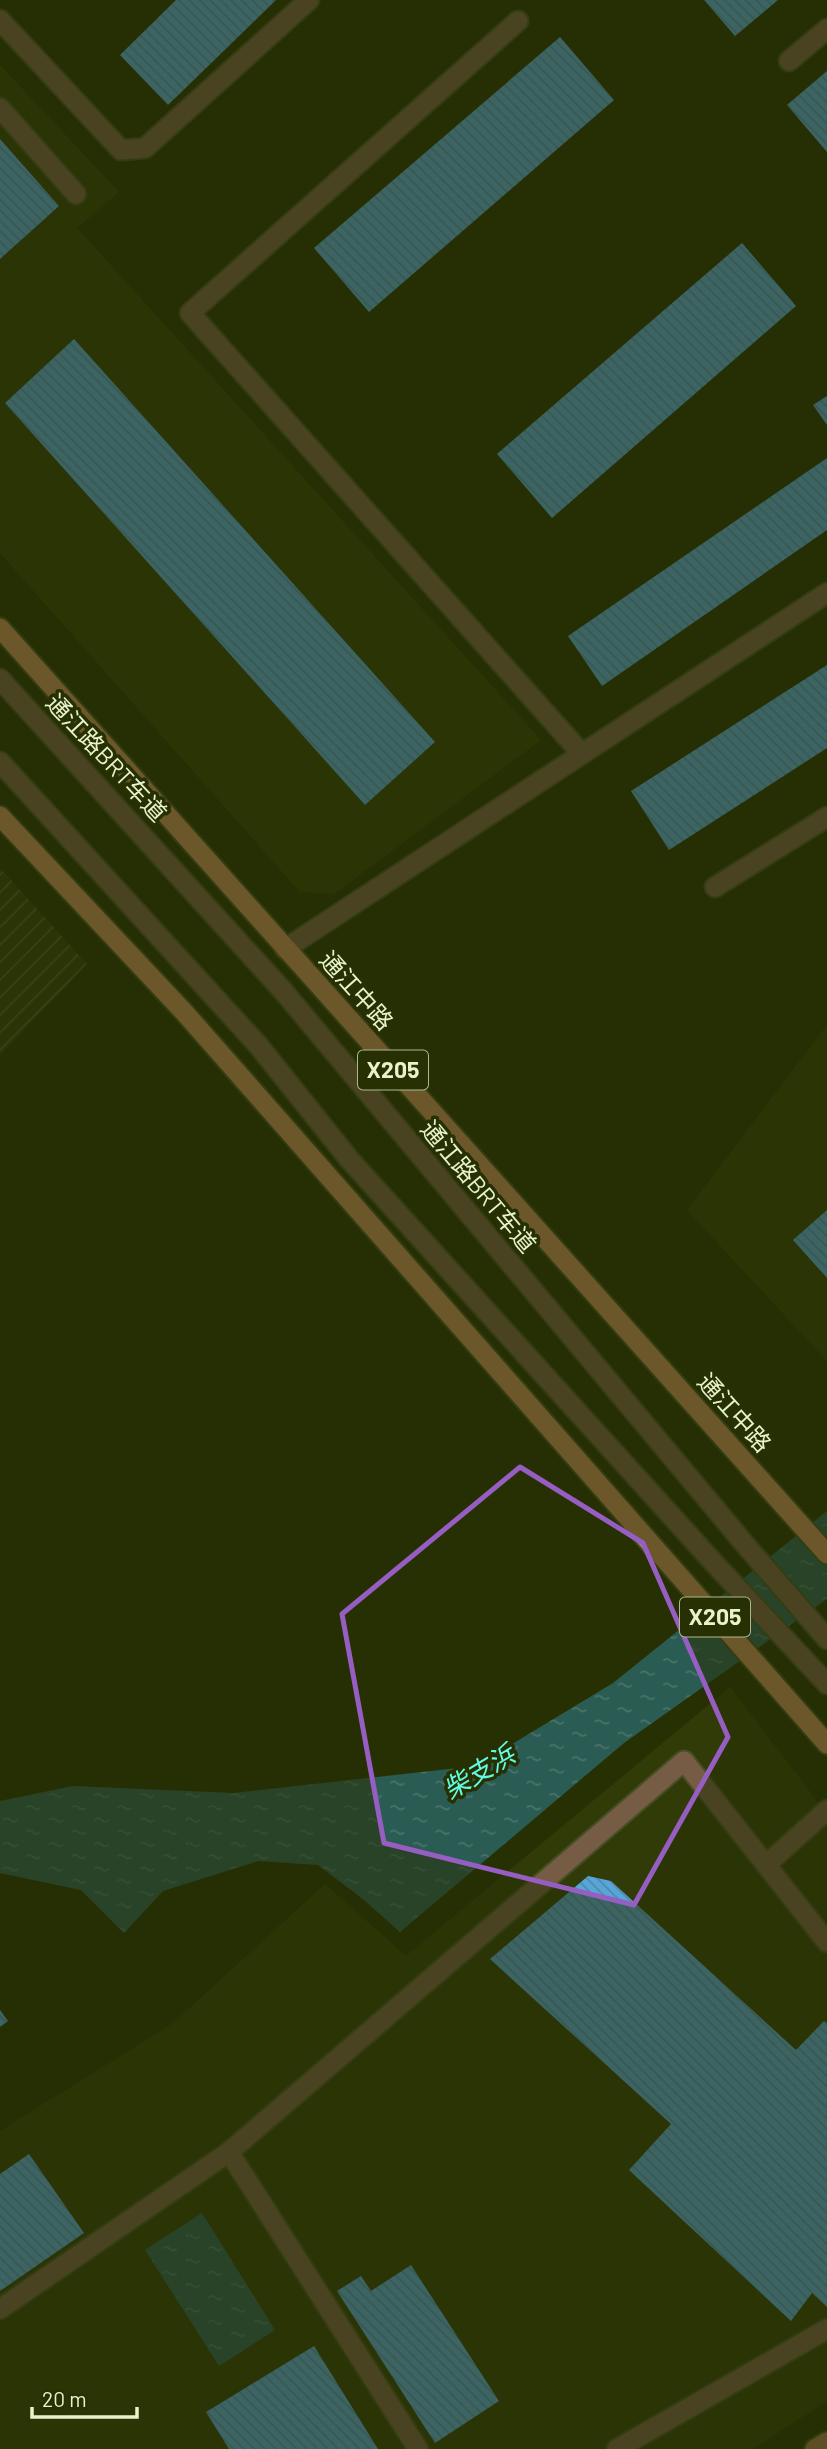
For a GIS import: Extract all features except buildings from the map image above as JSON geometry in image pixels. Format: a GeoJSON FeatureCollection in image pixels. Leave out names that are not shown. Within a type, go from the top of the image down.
{"type":"FeatureCollection","features":[{"type":"Feature","properties":{"kind":"main road","name":"通江中路"},"geometry":{"type":"LineString","coordinates":[[0,628],[827,1554]]}},
{"type":"Feature","properties":{"kind":"main road","name":"X205"},"geometry":{"type":"LineString","coordinates":[[0,816],[184,1012],[827,1744]]}},
{"type":"Feature","properties":{"kind":"main road"},"geometry":{"type":"LineString","coordinates":[[815,2449],[827,2442]]}},
{"type":"Feature","properties":{"kind":"street"},"geometry":{"type":"LineString","coordinates":[[0,20],[121,150],[145,148],[309,0]]}},
{"type":"Feature","properties":{"kind":"street"},"geometry":{"type":"LineString","coordinates":[[518,21],[190,313],[582,754]]}},
{"type":"Feature","properties":{"kind":"street"},"geometry":{"type":"LineString","coordinates":[[789,61],[827,29]]}},
{"type":"Feature","properties":{"kind":"street"},"geometry":{"type":"LineString","coordinates":[[0,108],[76,194]]}},
{"type":"Feature","properties":{"kind":"street"},"geometry":{"type":"LineString","coordinates":[[285,949],[827,593]]}},
{"type":"Feature","properties":{"kind":"street","name":"通江路BRT车道"},"geometry":{"type":"LineString","coordinates":[[0,679],[284,992],[822,1633]]}},
{"type":"Feature","properties":{"kind":"street"},"geometry":{"type":"LineString","coordinates":[[0,762],[258,1045],[349,1159],[827,1684]]}},
{"type":"Feature","properties":{"kind":"street"},"geometry":{"type":"LineString","coordinates":[[715,887],[827,817]]}},
{"type":"Feature","properties":{"kind":"street"},"geometry":{"type":"LineString","coordinates":[[0,2309],[229,2152],[684,1761],[827,1942]]}},
{"type":"Feature","properties":{"kind":"street"},"geometry":{"type":"LineString","coordinates":[[766,1865],[827,1810]]}},
{"type":"Feature","properties":{"kind":"street"},"geometry":{"type":"LineString","coordinates":[[229,2152],[418,2449]]}},
{"type":"Feature","properties":{"kind":"street"},"geometry":{"type":"LineString","coordinates":[[617,2449],[827,2329]]}},
{"type":"Feature","properties":{"kind":"highlighted area"},"geometry":{"type":"Polygon","coordinates":[[[520,1467],[643,1543],[728,1737],[634,1905],[384,1843],[342,1614],[520,1467]]]}},
{"type":"Feature","properties":{"kind":"shaded area"},"geometry":{"type":"Polygon","coordinates":[[[0,65],[119,192],[77,228],[541,740],[334,894],[300,892],[0,553],[0,65]]]}},
{"type":"Feature","properties":{"kind":"shaded area"},"geometry":{"type":"Polygon","coordinates":[[[0,868],[87,964],[0,1055],[0,868]]]}},
{"type":"Feature","properties":{"kind":"shaded area"},"geometry":{"type":"Polygon","coordinates":[[[827,1025],[827,1361],[687,1210],[827,1025]]]}},
{"type":"Feature","properties":{"kind":"shaded area"},"geometry":{"type":"Polygon","coordinates":[[[730,1687],[827,1814],[827,2401],[753,2449],[0,2449],[0,2131],[172,2024],[325,1884],[406,1956],[730,1687]]]}},
{"type":"Feature","properties":{"kind":"water","name":"柴支浜"},"geometry":{"type":"Polygon","coordinates":[[[827,1511],[827,1599],[624,1743],[400,1932],[318,1865],[258,1861],[163,1891],[124,1933],[81,1890],[0,1873],[0,1801],[73,1786],[233,1793],[476,1766],[613,1683],[827,1511]]]}},
{"type":"Feature","properties":{"kind":"water"},"geometry":{"type":"Polygon","coordinates":[[[202,2213],[275,2330],[219,2366],[145,2250],[202,2213]]]}}]}
